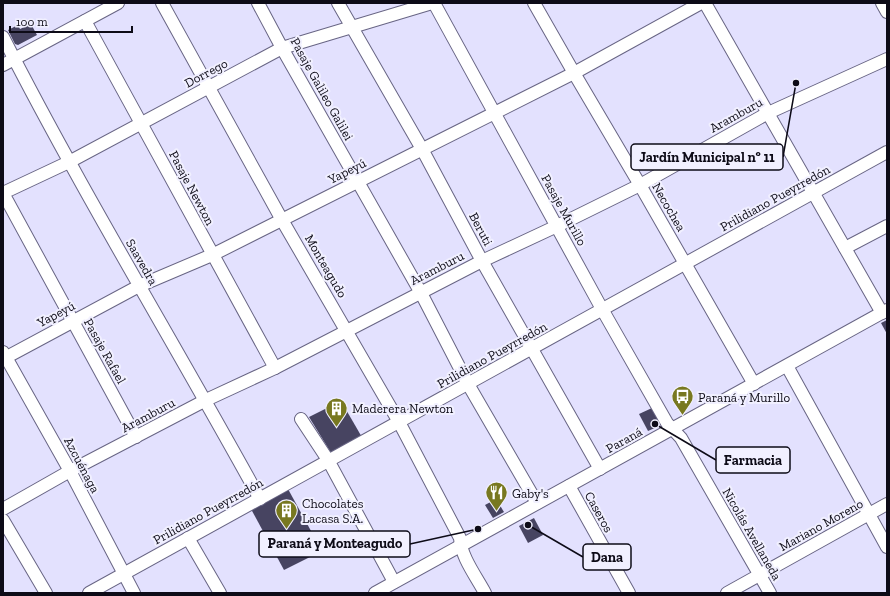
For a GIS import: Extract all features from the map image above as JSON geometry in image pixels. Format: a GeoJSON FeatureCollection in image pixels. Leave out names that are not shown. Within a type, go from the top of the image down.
{"type":"FeatureCollection","features":[{"type":"Feature","properties":{"kind":"street"},"geometry":{"type":"LineString","coordinates":[[3,64],[118,3]]}},
{"type":"Feature","properties":{"kind":"street","name":"Monteagudo"},"geometry":{"type":"LineString","coordinates":[[162,3],[282,220],[399,422],[460,538],[460,546],[485,593]]}},
{"type":"Feature","properties":{"kind":"street","name":"Pasaje Galileo Galilei"},"geometry":{"type":"LineString","coordinates":[[258,3],[357,181],[421,292],[468,384],[537,503]]}},
{"type":"Feature","properties":{"kind":"street","name":"Beruti"},"geometry":{"type":"LineString","coordinates":[[338,3],[422,149],[482,261],[600,469]]}},
{"type":"Feature","properties":{"kind":"street","name":"Dorrego"},"geometry":{"type":"LineString","coordinates":[[3,193],[69,162],[282,48],[433,3]]}},
{"type":"Feature","properties":{"kind":"street","name":"Pasaje Murillo"},"geometry":{"type":"LineString","coordinates":[[433,3],[602,309],[667,424],[673,429]]}},
{"type":"Feature","properties":{"kind":"street","name":"Necochea"},"geometry":{"type":"LineString","coordinates":[[534,3],[754,384]]}},
{"type":"Feature","properties":{"kind":"street","name":"Yapeyú"},"geometry":{"type":"LineString","coordinates":[[4,356],[139,286],[212,255],[357,181],[574,74],[701,3]]}},
{"type":"Feature","properties":{"kind":"street"},"geometry":{"type":"LineString","coordinates":[[705,3],[813,193],[884,312]]}},
{"type":"Feature","properties":{"kind":"street"},"geometry":{"type":"LineString","coordinates":[[882,3],[887,12]]}},
{"type":"Feature","properties":{"kind":"street","name":"Pasaje Newton"},"geometry":{"type":"LineString","coordinates":[[85,21],[275,368]]}},
{"type":"Feature","properties":{"kind":"street","name":"Saavedra"},"geometry":{"type":"LineString","coordinates":[[3,37],[69,162],[206,400],[260,499]]}},
{"type":"Feature","properties":{"kind":"street","name":"Aramburu"},"geometry":{"type":"LineString","coordinates":[[3,509],[70,471],[206,400],[275,368],[482,261],[640,185],[768,113],[887,59]]}},
{"type":"Feature","properties":{"kind":"street","name":"Prilidiano Pueyrredón"},"geometry":{"type":"LineString","coordinates":[[89,593],[887,152]]}},
{"type":"Feature","properties":{"kind":"street","name":"Pasaje Rafael"},"geometry":{"type":"LineString","coordinates":[[3,193],[136,437]]}},
{"type":"Feature","properties":{"kind":"street"},"geometry":{"type":"LineString","coordinates":[[846,248],[887,226]]}},
{"type":"Feature","properties":{"kind":"street","name":"Paraná"},"geometry":{"type":"LineString","coordinates":[[375,593],[884,312]]}},
{"type":"Feature","properties":{"kind":"street","name":"Azcuénaga"},"geometry":{"type":"LineString","coordinates":[[4,356],[70,471],[134,593]]}},
{"type":"Feature","properties":{"kind":"street"},"geometry":{"type":"LineString","coordinates":[[787,366],[887,547]]}},
{"type":"Feature","properties":{"kind":"street"},"geometry":{"type":"LineString","coordinates":[[301,419],[328,460],[394,582]]}},
{"type":"Feature","properties":{"kind":"street","name":"Nicolás Avellaneda"},"geometry":{"type":"LineString","coordinates":[[673,429],[681,438],[770,593]]}},
{"type":"Feature","properties":{"kind":"street","name":"Caseros"},"geometry":{"type":"LineString","coordinates":[[569,486],[629,593]]}},
{"type":"Feature","properties":{"kind":"street","name":"Mariano Moreno"},"geometry":{"type":"LineString","coordinates":[[727,593],[887,504]]}},
{"type":"Feature","properties":{"kind":"street"},"geometry":{"type":"LineString","coordinates":[[3,520],[46,593]]}},
{"type":"Feature","properties":{"kind":"street"},"geometry":{"type":"LineString","coordinates":[[188,538],[220,593]]}},
{"type":"Feature","properties":{"kind":"building"},"geometry":{"type":"Polygon","coordinates":[[[31,24],[37,35],[18,45],[15,44],[8,30],[18,25],[20,29],[31,24]]]}},
{"type":"Feature","properties":{"kind":"building"},"geometry":{"type":"Polygon","coordinates":[[[887,320],[887,334],[881,323],[887,320]]]}},
{"type":"Feature","properties":{"kind":"building","name":"Maderera Newton"},"geometry":{"type":"Polygon","coordinates":[[[341,401],[363,439],[333,456],[309,417],[341,401]]]}},
{"type":"Feature","properties":{"kind":"building"},"geometry":{"type":"Polygon","coordinates":[[[652,408],[659,420],[657,427],[648,431],[639,414],[652,408]]]}},
{"type":"Feature","properties":{"kind":"building","name":"Chocolates Lacasa S.A."},"geometry":{"type":"Polygon","coordinates":[[[288,489],[322,551],[284,570],[251,509],[288,489]]]}},
{"type":"Feature","properties":{"kind":"building"},"geometry":{"type":"Polygon","coordinates":[[[496,499],[504,512],[493,518],[485,505],[496,499]]]}},
{"type":"Feature","properties":{"kind":"building"},"geometry":{"type":"Polygon","coordinates":[[[534,518],[543,535],[528,543],[519,526],[534,518]]]}},
{"type":"Feature","properties":{"kind":"place","name":"Jardín Municipal nº 11"},"geometry":{"type":"Point","coordinates":[796,83]}},
{"type":"Feature","properties":{"kind":"place","name":"Paraná y Murillo"},"geometry":{"type":"Point","coordinates":[683,416]}},
{"type":"Feature","properties":{"kind":"place","name":"Farmacia"},"geometry":{"type":"Point","coordinates":[655,424]}},
{"type":"Feature","properties":{"kind":"place","name":"Maderera Newton"},"geometry":{"type":"Point","coordinates":[336,428]}},
{"type":"Feature","properties":{"kind":"place","name":"Gaby's"},"geometry":{"type":"Point","coordinates":[497,512]}},
{"type":"Feature","properties":{"kind":"place","name":"Dana"},"geometry":{"type":"Point","coordinates":[528,525]}},
{"type":"Feature","properties":{"kind":"place","name":"Paraná y Monteagudo"},"geometry":{"type":"Point","coordinates":[478,529]}},
{"type":"Feature","properties":{"kind":"place","name":"Chocolates Lacasa S.A."},"geometry":{"type":"Point","coordinates":[286,530]}}]}
